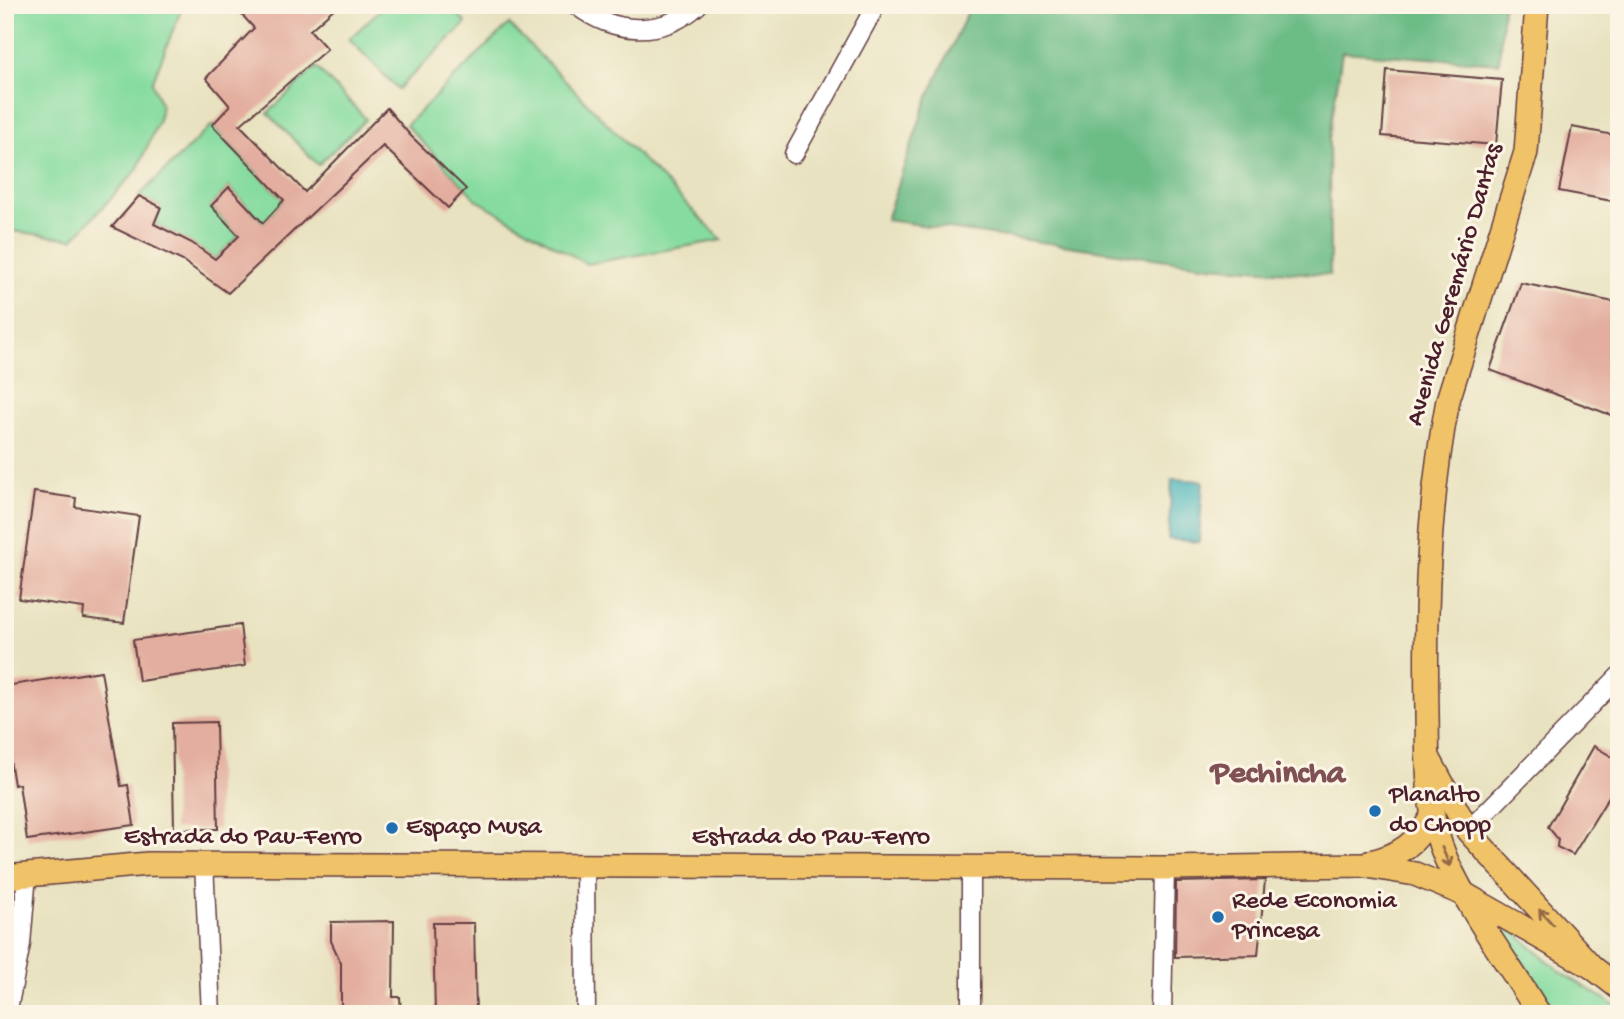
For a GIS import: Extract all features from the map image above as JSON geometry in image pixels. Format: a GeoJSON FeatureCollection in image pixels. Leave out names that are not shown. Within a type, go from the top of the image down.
{"type":"FeatureCollection","features":[{"type":"Feature","properties":{"kind":"main road","name":"Avenida Geremário Dantas"},"geometry":{"type":"LineString","coordinates":[[1537,5],[1526,152],[1448,400],[1435,470],[1425,618],[1427,785],[1432,816],[1446,858],[1539,1014]]}},
{"type":"Feature","properties":{"kind":"main road"},"geometry":{"type":"LineString","coordinates":[[1428,757],[1468,831],[1592,967],[1619,988]]}},
{"type":"Feature","properties":{"kind":"main road"},"geometry":{"type":"LineString","coordinates":[[1362,865],[1395,857],[1421,836],[1432,816]]}},
{"type":"Feature","properties":{"kind":"main road","name":"Estrada do Pau-Ferro"},"geometry":{"type":"LineString","coordinates":[[16,875],[148,864],[204,863],[1165,868],[1362,865],[1415,874],[1466,895],[1592,967]]}},
{"type":"Feature","properties":{"kind":"street"},"geometry":{"type":"LineString","coordinates":[[576,5],[591,17],[619,28],[641,29],[670,24],[698,5]]}},
{"type":"Feature","properties":{"kind":"street"},"geometry":{"type":"LineString","coordinates":[[794,154],[876,5]]}},
{"type":"Feature","properties":{"kind":"street"},"geometry":{"type":"LineString","coordinates":[[1468,831],[1619,676]]}},
{"type":"Feature","properties":{"kind":"street"},"geometry":{"type":"LineString","coordinates":[[204,863],[211,1014]]}},
{"type":"Feature","properties":{"kind":"street"},"geometry":{"type":"LineString","coordinates":[[585,865],[586,1014]]}},
{"type":"Feature","properties":{"kind":"street"},"geometry":{"type":"LineString","coordinates":[[971,866],[971,1014]]}},
{"type":"Feature","properties":{"kind":"street"},"geometry":{"type":"LineString","coordinates":[[1162,1014],[1165,868]]}},
{"type":"Feature","properties":{"kind":"street"},"geometry":{"type":"LineString","coordinates":[[7,1014],[21,944],[16,875]]}},
{"type":"Feature","properties":{"kind":"green space"},"geometry":{"type":"Polygon","coordinates":[[[5,5],[183,5],[152,83],[161,105],[159,120],[137,170],[73,239],[5,230],[5,5]]]}},
{"type":"Feature","properties":{"kind":"green space"},"geometry":{"type":"Polygon","coordinates":[[[385,5],[449,5],[466,23],[398,89],[349,39],[385,5]]]}},
{"type":"Feature","properties":{"kind":"green space"},"geometry":{"type":"Polygon","coordinates":[[[971,5],[1503,5],[1499,63],[1342,52],[1329,139],[1330,275],[1209,266],[886,220],[926,102],[971,5]]]}},
{"type":"Feature","properties":{"kind":"green space"},"geometry":{"type":"Polygon","coordinates":[[[509,24],[722,240],[587,264],[477,200],[406,125],[509,24]]]}},
{"type":"Feature","properties":{"kind":"green space"},"geometry":{"type":"Polygon","coordinates":[[[316,67],[366,119],[318,165],[268,113],[316,67]]]}},
{"type":"Feature","properties":{"kind":"green space"},"geometry":{"type":"Polygon","coordinates":[[[212,125],[284,200],[263,223],[229,187],[211,206],[239,236],[215,259],[154,224],[160,207],[139,196],[212,125]]]}},
{"type":"Feature","properties":{"kind":"green space"},"geometry":{"type":"Polygon","coordinates":[[[1497,924],[1506,925],[1561,972],[1619,1008],[1619,1014],[1545,1014],[1497,924]]]}},
{"type":"Feature","properties":{"kind":"water"},"geometry":{"type":"Polygon","coordinates":[[[1172,479],[1203,481],[1199,542],[1168,539],[1172,479]]]}},
{"type":"Feature","properties":{"kind":"building"},"geometry":{"type":"Polygon","coordinates":[[[233,5],[338,5],[310,30],[327,49],[240,125],[305,192],[387,108],[410,135],[466,189],[448,208],[383,146],[228,293],[183,261],[112,227],[139,196],[161,207],[154,224],[192,243],[215,259],[239,236],[211,206],[229,187],[263,223],[284,200],[212,125],[230,106],[206,78],[254,28],[233,5]]]}},
{"type":"Feature","properties":{"kind":"building"},"geometry":{"type":"Polygon","coordinates":[[[1387,70],[1502,80],[1496,145],[1382,136],[1387,70]]]}},
{"type":"Feature","properties":{"kind":"building"},"geometry":{"type":"Polygon","coordinates":[[[1572,127],[1619,136],[1619,168],[1612,201],[1559,191],[1572,127]]]}},
{"type":"Feature","properties":{"kind":"building"},"geometry":{"type":"Polygon","coordinates":[[[1521,283],[1619,303],[1619,418],[1490,370],[1521,283]]]}},
{"type":"Feature","properties":{"kind":"building"},"geometry":{"type":"Polygon","coordinates":[[[34,492],[76,498],[75,507],[139,516],[124,623],[83,618],[84,608],[19,599],[34,492]]]}},
{"type":"Feature","properties":{"kind":"building"},"geometry":{"type":"Polygon","coordinates":[[[240,625],[245,666],[139,681],[133,640],[240,625]]]}},
{"type":"Feature","properties":{"kind":"building"},"geometry":{"type":"Polygon","coordinates":[[[101,671],[121,786],[128,785],[134,825],[27,840],[19,784],[14,785],[5,728],[5,686],[101,671]]]}},
{"type":"Feature","properties":{"kind":"building"},"geometry":{"type":"Polygon","coordinates":[[[216,722],[218,829],[174,829],[172,723],[216,722]]]}},
{"type":"Feature","properties":{"kind":"building"},"geometry":{"type":"Polygon","coordinates":[[[1594,746],[1619,761],[1619,780],[1573,855],[1557,847],[1558,839],[1548,827],[1594,746]]]}},
{"type":"Feature","properties":{"kind":"building","name":"Rede Economia Princesa"},"geometry":{"type":"Polygon","coordinates":[[[1265,880],[1258,955],[1175,957],[1176,882],[1265,880]]]}},
{"type":"Feature","properties":{"kind":"building"},"geometry":{"type":"Polygon","coordinates":[[[394,921],[393,997],[400,997],[401,1014],[341,1014],[341,963],[331,941],[331,922],[394,921]]]}},
{"type":"Feature","properties":{"kind":"building"},"geometry":{"type":"Polygon","coordinates":[[[433,923],[474,923],[476,1014],[435,1014],[433,923]]]}},
{"type":"Feature","properties":{"kind":"place","name":"Planalto do Chopp"},"geometry":{"type":"Point","coordinates":[1375,811]}},
{"type":"Feature","properties":{"kind":"place","name":"Espaço Musa"},"geometry":{"type":"Point","coordinates":[392,828]}},
{"type":"Feature","properties":{"kind":"place","name":"Rede Economia Princesa"},"geometry":{"type":"Point","coordinates":[1218,917]}},
{"type":"Feature","properties":{"kind":"district","name":"Pechincha"},"geometry":{"type":"Point","coordinates":[1278,775]}}]}
